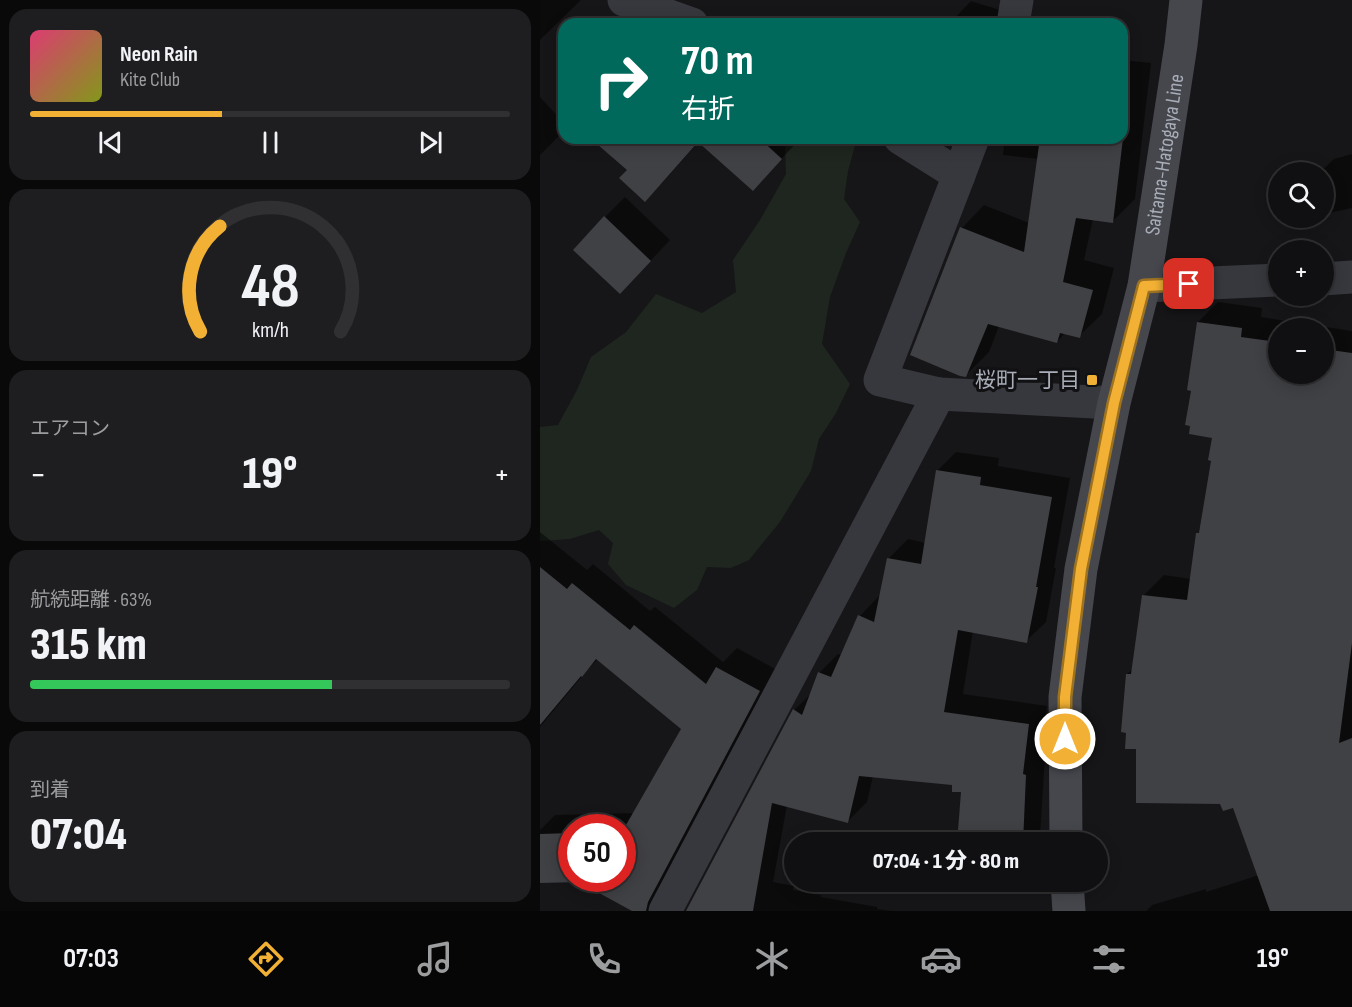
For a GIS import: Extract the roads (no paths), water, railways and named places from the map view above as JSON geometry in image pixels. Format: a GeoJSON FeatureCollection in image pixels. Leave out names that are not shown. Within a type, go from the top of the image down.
{"type":"FeatureCollection","features":[{"type":"Feature","properties":{"kind":"main road","name":"Saitama-Hatogaya Line"},"geometry":{"type":"LineString","coordinates":[[1066,832],[1065,697],[1081,569],[1114,403],[1144,286],[1186,0]]}},
{"type":"Feature","properties":{"kind":"main road"},"geometry":{"type":"LineString","coordinates":[[1068,892],[1069,911]]}},
{"type":"Feature","properties":{"kind":"street"},"geometry":{"type":"LineString","coordinates":[[624,0],[675,18]]}},
{"type":"Feature","properties":{"kind":"street"},"geometry":{"type":"LineString","coordinates":[[1014,18],[1017,0]]}},
{"type":"Feature","properties":{"kind":"street"},"geometry":{"type":"LineString","coordinates":[[910,144],[959,175]]}},
{"type":"Feature","properties":{"kind":"street"},"geometry":{"type":"LineString","coordinates":[[971,144],[880,381],[939,394],[1114,403]]}},
{"type":"Feature","properties":{"kind":"street"},"geometry":{"type":"LineString","coordinates":[[1334,278],[1352,277]]}},
{"type":"Feature","properties":{"kind":"street"},"geometry":{"type":"LineString","coordinates":[[1144,286],[1268,280]]}},
{"type":"Feature","properties":{"kind":"street"},"geometry":{"type":"LineString","coordinates":[[665,911],[939,394]]}},
{"type":"Feature","properties":{"kind":"place","name":"桜町一丁目"},"geometry":{"type":"Point","coordinates":[1092,380]}}]}
